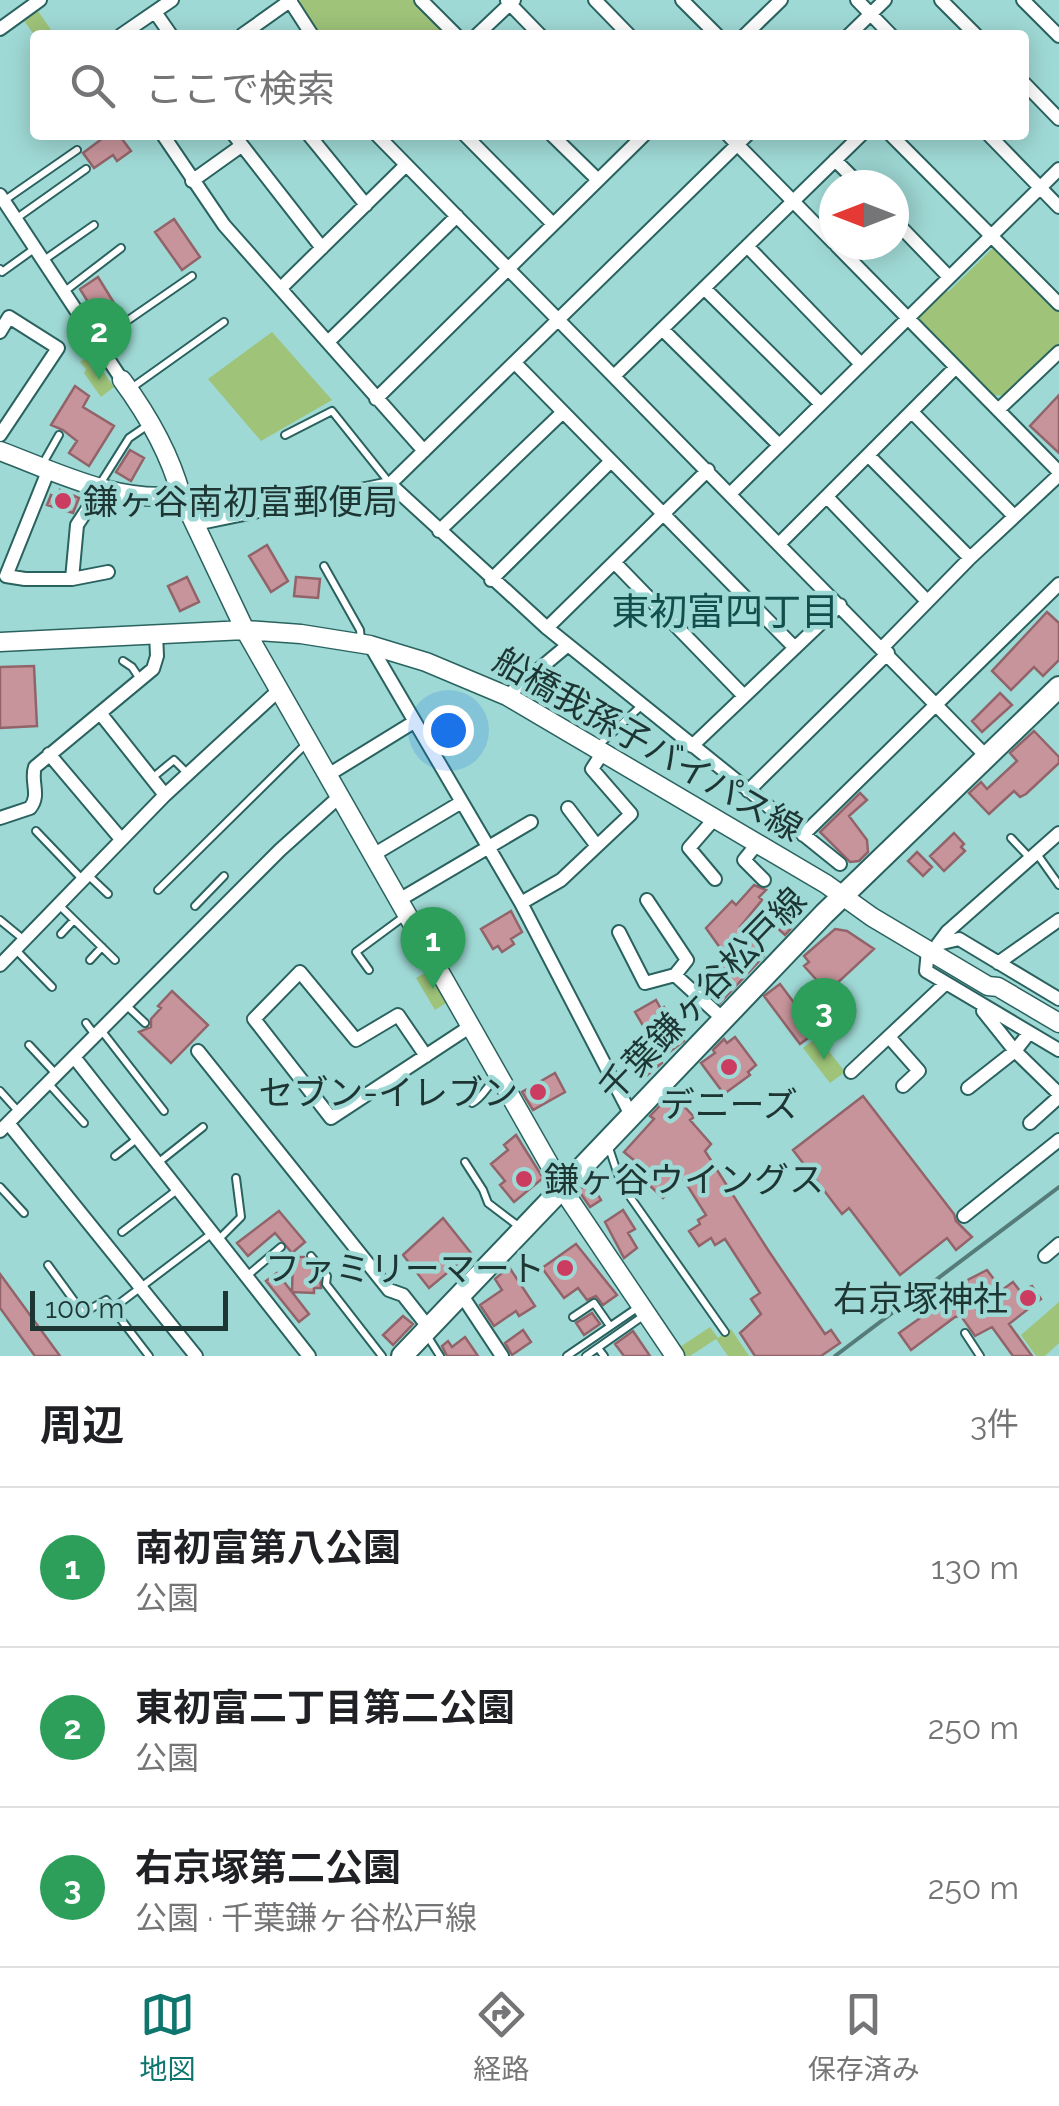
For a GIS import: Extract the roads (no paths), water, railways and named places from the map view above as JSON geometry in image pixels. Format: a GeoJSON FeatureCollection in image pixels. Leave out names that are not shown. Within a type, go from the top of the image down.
{"type":"FeatureCollection","features":[{"type":"Feature","properties":{"kind":"main road","name":"千葉鎌ヶ谷松戸線"},"geometry":{"type":"LineString","coordinates":[[402,1356],[843,895],[1059,687]]}},
{"type":"Feature","properties":{"kind":"street"},"geometry":{"type":"LineString","coordinates":[[0,29],[40,0]]}},
{"type":"Feature","properties":{"kind":"street"},"geometry":{"type":"LineString","coordinates":[[129,30],[172,0]]}},
{"type":"Feature","properties":{"kind":"street"},"geometry":{"type":"LineString","coordinates":[[250,30],[291,0],[309,30]]}},
{"type":"Feature","properties":{"kind":"street"},"geometry":{"type":"LineString","coordinates":[[421,0],[451,30]]}},
{"type":"Feature","properties":{"kind":"street"},"geometry":{"type":"LineString","coordinates":[[595,0],[625,30]]}},
{"type":"Feature","properties":{"kind":"street"},"geometry":{"type":"LineString","coordinates":[[682,0],[712,30]]}},
{"type":"Feature","properties":{"kind":"street"},"geometry":{"type":"LineString","coordinates":[[857,0],[886,30]]}},
{"type":"Feature","properties":{"kind":"street"},"geometry":{"type":"LineString","coordinates":[[854,30],[886,0]]}},
{"type":"Feature","properties":{"kind":"street"},"geometry":{"type":"LineString","coordinates":[[941,0],[971,30]]}},
{"type":"Feature","properties":{"kind":"street"},"geometry":{"type":"LineString","coordinates":[[1023,0],[1059,36]]}},
{"type":"Feature","properties":{"kind":"street"},"geometry":{"type":"LineString","coordinates":[[482,30],[510,1],[536,30]]}},
{"type":"Feature","properties":{"kind":"street"},"geometry":{"type":"LineString","coordinates":[[750,30],[775,2]]}},
{"type":"Feature","properties":{"kind":"street"},"geometry":{"type":"LineString","coordinates":[[155,12],[167,30]]}},
{"type":"Feature","properties":{"kind":"street"},"geometry":{"type":"LineString","coordinates":[[1029,88],[1059,118]]}},
{"type":"Feature","properties":{"kind":"street"},"geometry":{"type":"LineString","coordinates":[[166,140],[224,225],[424,451]]}},
{"type":"Feature","properties":{"kind":"street"},"geometry":{"type":"LineString","coordinates":[[192,181],[238,140],[322,248]]}},
{"type":"Feature","properties":{"kind":"street"},"geometry":{"type":"LineString","coordinates":[[313,140],[366,205]]}},
{"type":"Feature","properties":{"kind":"street"},"geometry":{"type":"LineString","coordinates":[[382,140],[988,758]]}},
{"type":"Feature","properties":{"kind":"street"},"geometry":{"type":"LineString","coordinates":[[469,140],[553,224]]}},
{"type":"Feature","properties":{"kind":"street"},"geometry":{"type":"LineString","coordinates":[[557,140],[598,180]]}},
{"type":"Feature","properties":{"kind":"street"},"geometry":{"type":"LineString","coordinates":[[376,399],[637,140]]}},
{"type":"Feature","properties":{"kind":"street"},"geometry":{"type":"LineString","coordinates":[[195,524],[390,484],[515,364],[735,140]]}},
{"type":"Feature","properties":{"kind":"street"},"geometry":{"type":"LineString","coordinates":[[739,140],[819,228]]}},
{"type":"Feature","properties":{"kind":"street"},"geometry":{"type":"LineString","coordinates":[[615,375],[855,140]]}},
{"type":"Feature","properties":{"kind":"street"},"geometry":{"type":"LineString","coordinates":[[897,140],[1059,304]]}},
{"type":"Feature","properties":{"kind":"street"},"geometry":{"type":"LineString","coordinates":[[994,140],[1059,207]]}},
{"type":"Feature","properties":{"kind":"street"},"geometry":{"type":"LineString","coordinates":[[835,160],[845,170]]}},
{"type":"Feature","properties":{"kind":"street"},"geometry":{"type":"LineString","coordinates":[[282,288],[405,166]]}},
{"type":"Feature","properties":{"kind":"street"},"geometry":{"type":"LineString","coordinates":[[730,493],[1059,168]]}},
{"type":"Feature","properties":{"kind":"street"},"geometry":{"type":"LineString","coordinates":[[2,198],[150,424],[246,630],[308,742],[564,1188],[672,1355]]}},
{"type":"Feature","properties":{"kind":"street"},"geometry":{"type":"LineString","coordinates":[[328,342],[457,216]]}},
{"type":"Feature","properties":{"kind":"street"},"geometry":{"type":"LineString","coordinates":[[909,236],[948,276]]}},
{"type":"Feature","properties":{"kind":"street"},"geometry":{"type":"LineString","coordinates":[[747,246],[861,364]]}},
{"type":"Feature","properties":{"kind":"street"},"geometry":{"type":"LineString","coordinates":[[748,791],[970,558],[1059,474],[851,260]]}},
{"type":"Feature","properties":{"kind":"street"},"geometry":{"type":"LineString","coordinates":[[704,288],[820,403]]}},
{"type":"Feature","properties":{"kind":"street"},"geometry":{"type":"LineString","coordinates":[[0,332],[9,317],[58,348],[0,435]]}},
{"type":"Feature","properties":{"kind":"street"},"geometry":{"type":"LineString","coordinates":[[662,329],[778,444]]}},
{"type":"Feature","properties":{"kind":"street"},"geometry":{"type":"LineString","coordinates":[[998,410],[1059,352]]}},
{"type":"Feature","properties":{"kind":"street"},"geometry":{"type":"LineString","coordinates":[[515,364],[795,648]]}},
{"type":"Feature","properties":{"kind":"street"},"geometry":{"type":"LineString","coordinates":[[780,544],[956,367]]}},
{"type":"Feature","properties":{"kind":"street"},"geometry":{"type":"LineString","coordinates":[[439,530],[563,412]]}},
{"type":"Feature","properties":{"kind":"street"},"geometry":{"type":"LineString","coordinates":[[912,412],[1014,516]]}},
{"type":"Feature","properties":{"kind":"street"},"geometry":{"type":"LineString","coordinates":[[0,451],[138,496],[181,495]]}},
{"type":"Feature","properties":{"kind":"street"},"geometry":{"type":"LineString","coordinates":[[868,456],[970,558]]}},
{"type":"Feature","properties":{"kind":"street"},"geometry":{"type":"LineString","coordinates":[[491,580],[611,461]]}},
{"type":"Feature","properties":{"kind":"street"},"geometry":{"type":"LineString","coordinates":[[45,468],[6,576],[25,580],[72,579],[108,572]]}},
{"type":"Feature","properties":{"kind":"street"},"geometry":{"type":"LineString","coordinates":[[546,628],[708,470]]}},
{"type":"Feature","properties":{"kind":"street"},"geometry":{"type":"LineString","coordinates":[[390,484],[546,628],[840,864]]}},
{"type":"Feature","properties":{"kind":"street"},"geometry":{"type":"LineString","coordinates":[[72,579],[76,526],[100,486]]}},
{"type":"Feature","properties":{"kind":"street"},"geometry":{"type":"LineString","coordinates":[[826,496],[928,601]]}},
{"type":"Feature","properties":{"kind":"street"},"geometry":{"type":"LineString","coordinates":[[614,562],[744,696]]}},
{"type":"Feature","properties":{"kind":"street"},"geometry":{"type":"LineString","coordinates":[[803,834],[1059,584]]}},
{"type":"Feature","properties":{"kind":"street"},"geometry":{"type":"LineString","coordinates":[[692,746],[840,606]]}},
{"type":"Feature","properties":{"kind":"street","name":"船橋我孫子バイパス線"},"geometry":{"type":"LineString","coordinates":[[0,642],[246,630],[365,644],[426,662],[508,696],[933,947],[988,986],[998,986],[1059,1023]]}},
{"type":"Feature","properties":{"kind":"street"},"geometry":{"type":"LineString","coordinates":[[0,818],[30,808],[34,803],[32,774],[49,754],[152,668],[157,656],[156,633]]}},
{"type":"Feature","properties":{"kind":"street"},"geometry":{"type":"LineString","coordinates":[[365,644],[521,903],[631,1115]]}},
{"type":"Feature","properties":{"kind":"street"},"geometry":{"type":"LineString","coordinates":[[508,696],[568,646]]}},
{"type":"Feature","properties":{"kind":"street"},"geometry":{"type":"LineString","coordinates":[[0,965],[165,795],[279,690]]}},
{"type":"Feature","properties":{"kind":"street"},"geometry":{"type":"LineString","coordinates":[[100,713],[165,795]]}},
{"type":"Feature","properties":{"kind":"street"},"geometry":{"type":"LineString","coordinates":[[328,776],[414,722]]}},
{"type":"Feature","properties":{"kind":"street"},"geometry":{"type":"LineString","coordinates":[[521,903],[560,880],[631,814],[592,769],[600,750]]}},
{"type":"Feature","properties":{"kind":"street"},"geometry":{"type":"LineString","coordinates":[[49,754],[121,839]]}},
{"type":"Feature","properties":{"kind":"street"},"geometry":{"type":"LineString","coordinates":[[196,1356],[4,1127],[226,904],[340,796]]}},
{"type":"Feature","properties":{"kind":"street"},"geometry":{"type":"LineString","coordinates":[[373,855],[460,804]]}},
{"type":"Feature","properties":{"kind":"street"},"geometry":{"type":"LineString","coordinates":[[568,808],[596,846]]}},
{"type":"Feature","properties":{"kind":"street"},"geometry":{"type":"LineString","coordinates":[[714,818],[689,848],[715,879]]}},
{"type":"Feature","properties":{"kind":"street"},"geometry":{"type":"LineString","coordinates":[[403,907],[486,847],[532,822]]}},
{"type":"Feature","properties":{"kind":"street"},"geometry":{"type":"LineString","coordinates":[[1059,833],[933,947],[926,971],[1059,1050]]}},
{"type":"Feature","properties":{"kind":"street"},"geometry":{"type":"LineString","coordinates":[[757,844],[744,860],[764,880]]}},
{"type":"Feature","properties":{"kind":"street"},"geometry":{"type":"LineString","coordinates":[[619,932],[645,983],[675,974],[687,960],[647,900]]}},
{"type":"Feature","properties":{"kind":"street"},"geometry":{"type":"LineString","coordinates":[[998,962],[1059,920]]}},
{"type":"Feature","properties":{"kind":"street"},"geometry":{"type":"LineString","coordinates":[[933,947],[959,939],[1059,999]]}},
{"type":"Feature","properties":{"kind":"street"},"geometry":{"type":"LineString","coordinates":[[426,1056],[398,1015],[356,1040],[300,972],[254,1018],[331,1118],[426,1056],[471,1026]]}},
{"type":"Feature","properties":{"kind":"street"},"geometry":{"type":"LineString","coordinates":[[675,974],[723,1019]]}},
{"type":"Feature","properties":{"kind":"street"},"geometry":{"type":"LineString","coordinates":[[851,1072],[946,984]]}},
{"type":"Feature","properties":{"kind":"street"},"geometry":{"type":"LineString","coordinates":[[975,1001],[1059,1096],[1030,1123]]}},
{"type":"Feature","properties":{"kind":"street"},"geometry":{"type":"LineString","coordinates":[[968,1088],[1016,1051],[1029,1033]]}},
{"type":"Feature","properties":{"kind":"street"},"geometry":{"type":"LineString","coordinates":[[889,1037],[919,1071],[904,1086]]}},
{"type":"Feature","properties":{"kind":"street"},"geometry":{"type":"LineString","coordinates":[[198,1051],[389,1290],[403,1294],[427,1330]]}},
{"type":"Feature","properties":{"kind":"street"},"geometry":{"type":"LineString","coordinates":[[74,1057],[304,1354]]}},
{"type":"Feature","properties":{"kind":"street"},"geometry":{"type":"LineString","coordinates":[[964,1216],[1059,1140]]}},
{"type":"Feature","properties":{"kind":"street"},"geometry":{"type":"LineString","coordinates":[[1045,1256],[1059,1244]]}},
{"type":"Feature","properties":{"kind":"street"},"geometry":{"type":"LineString","coordinates":[[461,1294],[502,1356]]}},
{"type":"Feature","properties":{"kind":"lane"},"geometry":{"type":"LineString","coordinates":[[2,198],[77,150]]}},
{"type":"Feature","properties":{"kind":"lane"},"geometry":{"type":"LineString","coordinates":[[16,219],[86,169]]}},
{"type":"Feature","properties":{"kind":"lane"},"geometry":{"type":"LineString","coordinates":[[43,261],[94,225]]}},
{"type":"Feature","properties":{"kind":"lane"},"geometry":{"type":"LineString","coordinates":[[64,292],[121,248]]}},
{"type":"Feature","properties":{"kind":"lane"},"geometry":{"type":"LineString","coordinates":[[0,269],[2,272],[34,249]]}},
{"type":"Feature","properties":{"kind":"lane"},"geometry":{"type":"LineString","coordinates":[[97,341],[192,276]]}},
{"type":"Feature","properties":{"kind":"lane"},"geometry":{"type":"LineString","coordinates":[[125,385],[224,322]]}},
{"type":"Feature","properties":{"kind":"lane"},"geometry":{"type":"LineString","coordinates":[[285,435],[332,411],[390,484]]}},
{"type":"Feature","properties":{"kind":"lane"},"geometry":{"type":"LineString","coordinates":[[100,486],[129,438],[150,424]]}},
{"type":"Feature","properties":{"kind":"lane"},"geometry":{"type":"LineString","coordinates":[[45,468],[59,435]]}},
{"type":"Feature","properties":{"kind":"lane"},"geometry":{"type":"LineString","coordinates":[[324,566],[365,644]]}},
{"type":"Feature","properties":{"kind":"lane"},"geometry":{"type":"LineString","coordinates":[[123,662],[132,666],[141,680]]}},
{"type":"Feature","properties":{"kind":"lane"},"geometry":{"type":"LineString","coordinates":[[600,750],[642,706]]}},
{"type":"Feature","properties":{"kind":"lane"},"geometry":{"type":"LineString","coordinates":[[158,890],[308,742]]}},
{"type":"Feature","properties":{"kind":"lane"},"geometry":{"type":"LineString","coordinates":[[157,774],[174,760],[188,774]]}},
{"type":"Feature","properties":{"kind":"lane"},"geometry":{"type":"LineString","coordinates":[[36,831],[85,878],[108,894]]}},
{"type":"Feature","properties":{"kind":"lane"},"geometry":{"type":"LineString","coordinates":[[1011,838],[1059,884]]}},
{"type":"Feature","properties":{"kind":"lane"},"geometry":{"type":"LineString","coordinates":[[195,906],[224,876]]}},
{"type":"Feature","properties":{"kind":"lane"},"geometry":{"type":"LineString","coordinates":[[210,890],[226,904]]}},
{"type":"Feature","properties":{"kind":"lane"},"geometry":{"type":"LineString","coordinates":[[58,905],[115,960]]}},
{"type":"Feature","properties":{"kind":"lane"},"geometry":{"type":"LineString","coordinates":[[369,970],[356,952],[403,907]]}},
{"type":"Feature","properties":{"kind":"lane"},"geometry":{"type":"LineString","coordinates":[[0,920],[52,987]]}},
{"type":"Feature","properties":{"kind":"lane"},"geometry":{"type":"LineString","coordinates":[[61,934],[74,920]]}},
{"type":"Feature","properties":{"kind":"lane"},"geometry":{"type":"LineString","coordinates":[[90,960],[102,948]]}},
{"type":"Feature","properties":{"kind":"lane"},"geometry":{"type":"LineString","coordinates":[[126,1005],[145,1023]]}},
{"type":"Feature","properties":{"kind":"lane"},"geometry":{"type":"LineString","coordinates":[[86,1023],[164,1112]]}},
{"type":"Feature","properties":{"kind":"lane"},"geometry":{"type":"LineString","coordinates":[[29,1045],[84,1123]]}},
{"type":"Feature","properties":{"kind":"lane"},"geometry":{"type":"LineString","coordinates":[[472,1103],[488,1083],[500,1076]]}},
{"type":"Feature","properties":{"kind":"lane"},"geometry":{"type":"LineString","coordinates":[[0,1091],[19,1112]]}},
{"type":"Feature","properties":{"kind":"lane"},"geometry":{"type":"LineString","coordinates":[[158,1163],[204,1128]]}},
{"type":"Feature","properties":{"kind":"lane"},"geometry":{"type":"LineString","coordinates":[[116,1156],[138,1138]]}},
{"type":"Feature","properties":{"kind":"lane"},"geometry":{"type":"LineString","coordinates":[[606,1141],[620,1184],[725,1332]]}},
{"type":"Feature","properties":{"kind":"lane"},"geometry":{"type":"LineString","coordinates":[[465,1162],[488,1203],[522,1229]]}},
{"type":"Feature","properties":{"kind":"lane"},"geometry":{"type":"LineString","coordinates":[[112,1308],[240,1217],[236,1178]]}},
{"type":"Feature","properties":{"kind":"lane"},"geometry":{"type":"LineString","coordinates":[[0,1187],[24,1213]]}},
{"type":"Feature","properties":{"kind":"lane"},"geometry":{"type":"LineString","coordinates":[[122,1232],[178,1189]]}},
{"type":"Feature","properties":{"kind":"lane"},"geometry":{"type":"LineString","coordinates":[[247,1276],[282,1247]]}},
{"type":"Feature","properties":{"kind":"lane"},"geometry":{"type":"LineString","coordinates":[[311,1256],[327,1276],[326,1284],[382,1356]]}},
{"type":"Feature","properties":{"kind":"lane"},"geometry":{"type":"LineString","coordinates":[[48,1265],[83,1313],[106,1300],[149,1356]]}},
{"type":"Feature","properties":{"kind":"lane"},"geometry":{"type":"LineString","coordinates":[[573,1318],[594,1303],[610,1326]]}},
{"type":"Feature","properties":{"kind":"lane"},"geometry":{"type":"LineString","coordinates":[[567,1356],[610,1326],[644,1309]]}},
{"type":"Feature","properties":{"kind":"lane"},"geometry":{"type":"LineString","coordinates":[[586,1356],[644,1309]]}},
{"type":"Feature","properties":{"kind":"lane"},"geometry":{"type":"LineString","coordinates":[[427,1330],[440,1356]]}},
{"type":"Feature","properties":{"kind":"lane"},"geometry":{"type":"LineString","coordinates":[[965,1333],[980,1356]]}},
{"type":"Feature","properties":{"kind":"lane"},"geometry":{"type":"LineString","coordinates":[[598,1348],[604,1356]]}},
{"type":"Feature","properties":{"kind":"railway"},"geometry":{"type":"LineString","coordinates":[[835,1356],[1059,1187]]}},
{"type":"Feature","properties":{"kind":"place","name":"東初富二丁目第二公園"},"geometry":{"type":"Point","coordinates":[99,380]}},
{"type":"Feature","properties":{"kind":"place","name":"鎌ヶ谷南初富郵便局"},"geometry":{"type":"Point","coordinates":[63,501]}},
{"type":"Feature","properties":{"kind":"place","name":"南初富第八公園"},"geometry":{"type":"Point","coordinates":[433,989]}},
{"type":"Feature","properties":{"kind":"place","name":"右京塚第二公園"},"geometry":{"type":"Point","coordinates":[824,1060]}},
{"type":"Feature","properties":{"kind":"place","name":"デニーズ"},"geometry":{"type":"Point","coordinates":[729,1067]}},
{"type":"Feature","properties":{"kind":"place","name":"セブン-イレブン"},"geometry":{"type":"Point","coordinates":[538,1092]}},
{"type":"Feature","properties":{"kind":"place","name":"鎌ヶ谷ウイングス"},"geometry":{"type":"Point","coordinates":[524,1179]}},
{"type":"Feature","properties":{"kind":"place","name":"ファミリーマート"},"geometry":{"type":"Point","coordinates":[565,1268]}},
{"type":"Feature","properties":{"kind":"place","name":"右京塚神社"},"geometry":{"type":"Point","coordinates":[1028,1298]}},
{"type":"Feature","properties":{"kind":"district","name":"東初富四丁目"},"geometry":{"type":"Point","coordinates":[725,611]}}]}
